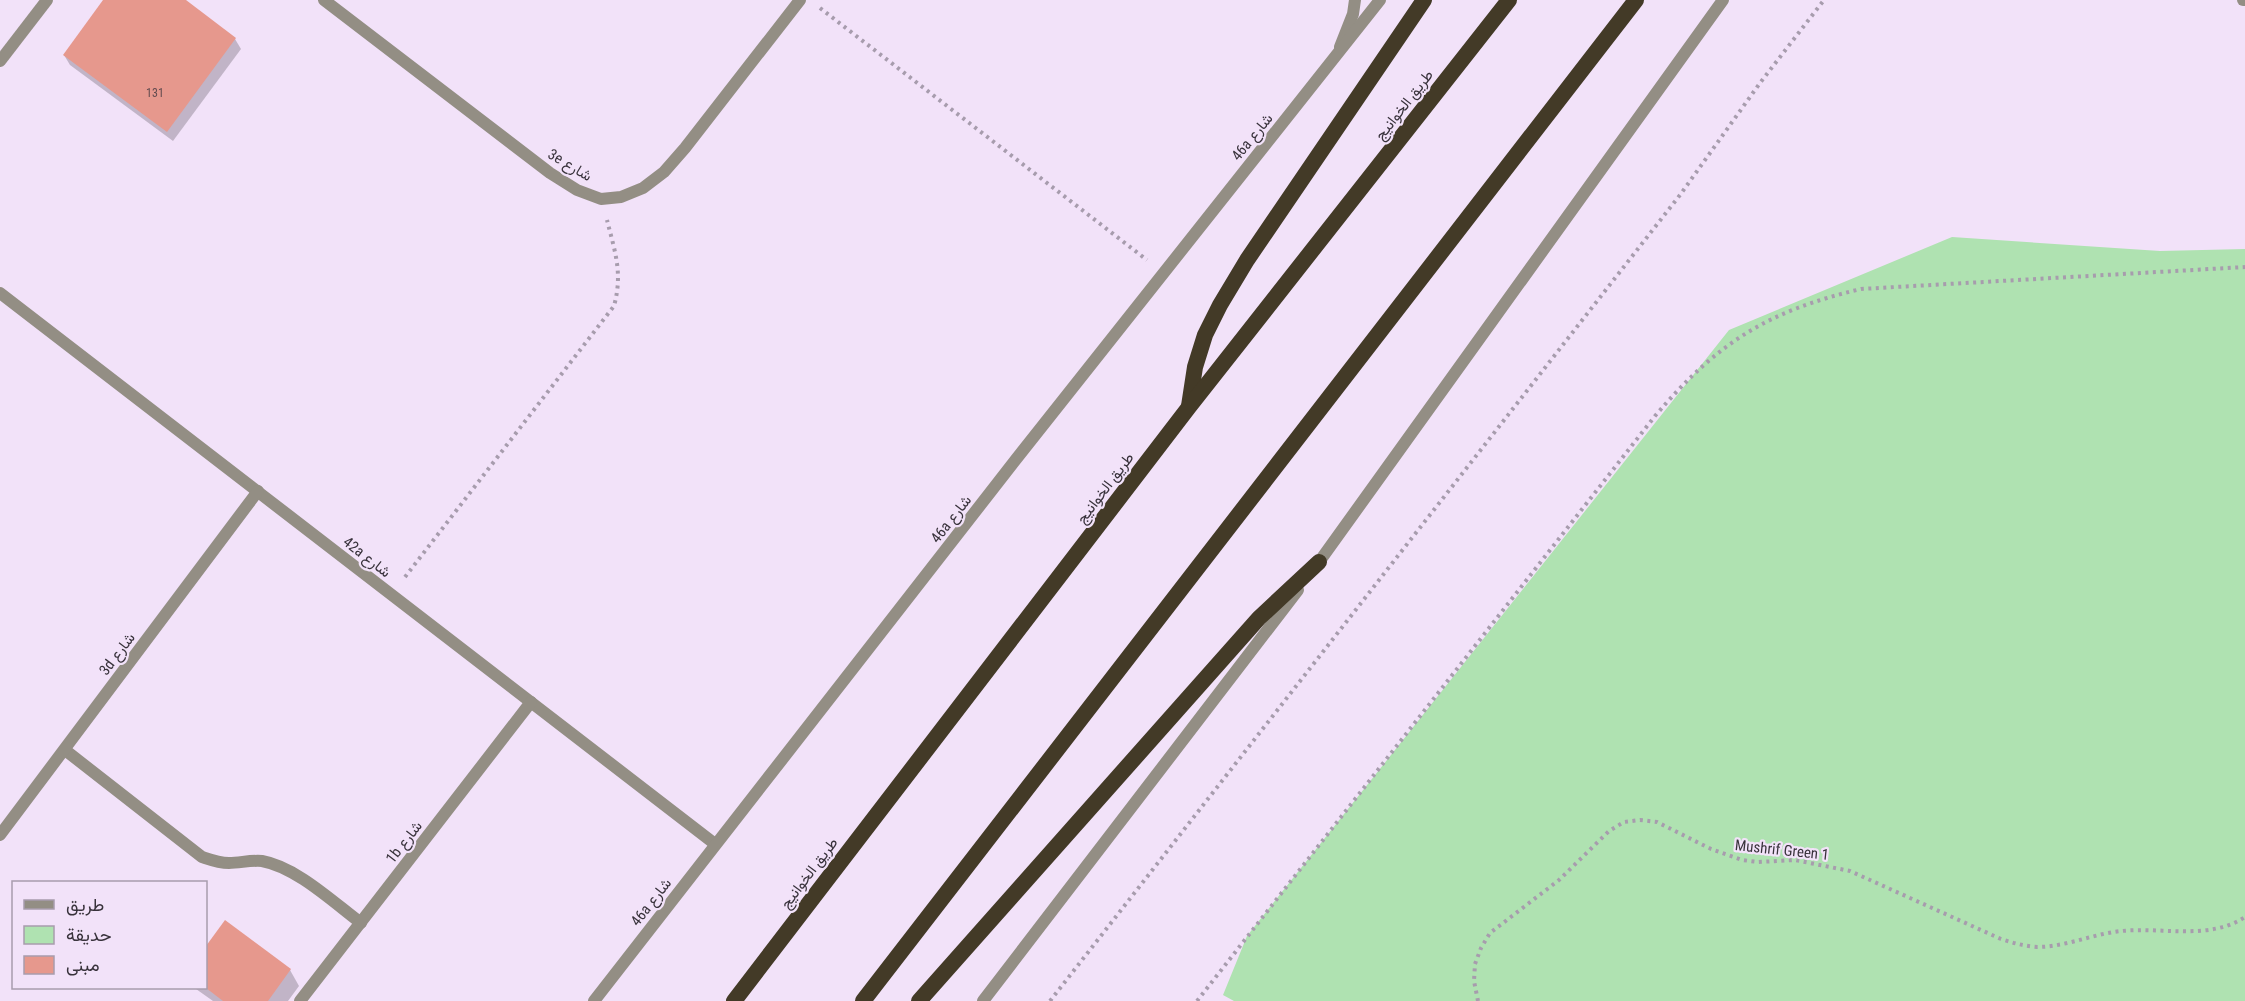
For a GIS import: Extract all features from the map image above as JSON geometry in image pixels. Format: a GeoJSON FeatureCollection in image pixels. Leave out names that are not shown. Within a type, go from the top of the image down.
{"type":"FeatureCollection","features":[{"type":"Feature","properties":{"kind":"highway"},"geometry":{"type":"LineString","coordinates":[[1189,407],[1195,367],[1205,335],[1220,305],[1247,260],[1424,0]]}},
{"type":"Feature","properties":{"kind":"highway","name":"طريق الخوانيج"},"geometry":{"type":"LineString","coordinates":[[734,1001],[1189,407],[1509,0]]}},
{"type":"Feature","properties":{"kind":"highway"},"geometry":{"type":"LineString","coordinates":[[863,1001],[1636,0]]}},
{"type":"Feature","properties":{"kind":"highway"},"geometry":{"type":"LineString","coordinates":[[920,1001],[1258,618],[1319,562]]}},
{"type":"Feature","properties":{"kind":"street"},"geometry":{"type":"LineString","coordinates":[[0,61],[47,0]]}},
{"type":"Feature","properties":{"kind":"street","name":"3e شارع"},"geometry":{"type":"LineString","coordinates":[[324,0],[550,173],[577,190],[601,199],[621,197],[643,188],[663,172],[685,148],[800,0]]}},
{"type":"Feature","properties":{"kind":"street","name":"46a شارع"},"geometry":{"type":"LineString","coordinates":[[1335,58],[1353,14],[1355,0]]}},
{"type":"Feature","properties":{"kind":"street","name":"46a شارع"},"geometry":{"type":"LineString","coordinates":[[594,1001],[1163,272],[1380,0]]}},
{"type":"Feature","properties":{"kind":"street"},"geometry":{"type":"LineString","coordinates":[[983,1001],[1319,562],[1723,0]]}},
{"type":"Feature","properties":{"kind":"street","name":"42a شارع"},"geometry":{"type":"LineString","coordinates":[[0,292],[715,844]]}},
{"type":"Feature","properties":{"kind":"street","name":"3d شارع"},"geometry":{"type":"LineString","coordinates":[[0,835],[258,491]]}},
{"type":"Feature","properties":{"kind":"street","name":"1b شارع"},"geometry":{"type":"LineString","coordinates":[[300,1001],[531,702]]}},
{"type":"Feature","properties":{"kind":"street"},"geometry":{"type":"LineString","coordinates":[[65,750],[202,857],[216,862],[231,863],[246,860],[275,865],[300,879],[361,923]]}},
{"type":"Feature","properties":{"kind":"path"},"geometry":{"type":"LineString","coordinates":[[1050,1001],[1673,204],[1766,75],[1824,0]]}},
{"type":"Feature","properties":{"kind":"path"},"geometry":{"type":"LineString","coordinates":[[819,7],[1163,272]]}},
{"type":"Feature","properties":{"kind":"path"},"geometry":{"type":"LineString","coordinates":[[392,595],[614,306],[619,287],[618,265],[601,199]]}},
{"type":"Feature","properties":{"kind":"path"},"geometry":{"type":"LineString","coordinates":[[1197,1001],[1655,416],[1703,364],[1731,342],[1761,323],[1793,308],[1862,289],[1897,285],[2245,267]]}},
{"type":"Feature","properties":{"kind":"path","name":"Mushrif Green 1"},"geometry":{"type":"LineString","coordinates":[[1479,1001],[1474,981],[1475,964],[1490,933],[1558,880],[1609,831],[1624,822],[1640,819],[1657,822],[1711,849],[1742,860],[1758,862],[1795,860],[1831,866],[1850,872],[2001,939],[2036,947],[2054,946],[2131,930],[2206,931],[2223,928],[2245,917]]}},
{"type":"Feature","properties":{"kind":"green space"},"geometry":{"type":"Polygon","coordinates":[[[1952,237],[2160,251],[2245,249],[2245,1001],[1234,1001],[1223,995],[1247,936],[1729,330],[1952,237]]]}},
{"type":"Feature","properties":{"kind":"building"},"geometry":{"type":"Polygon","coordinates":[[[103,0],[186,0],[236,38],[167,132],[63,55],[103,0]]]}},
{"type":"Feature","properties":{"kind":"building"},"geometry":{"type":"Polygon","coordinates":[[[225,920],[291,969],[268,1001],[223,1001],[207,989],[207,945],[225,920]]]}}]}
